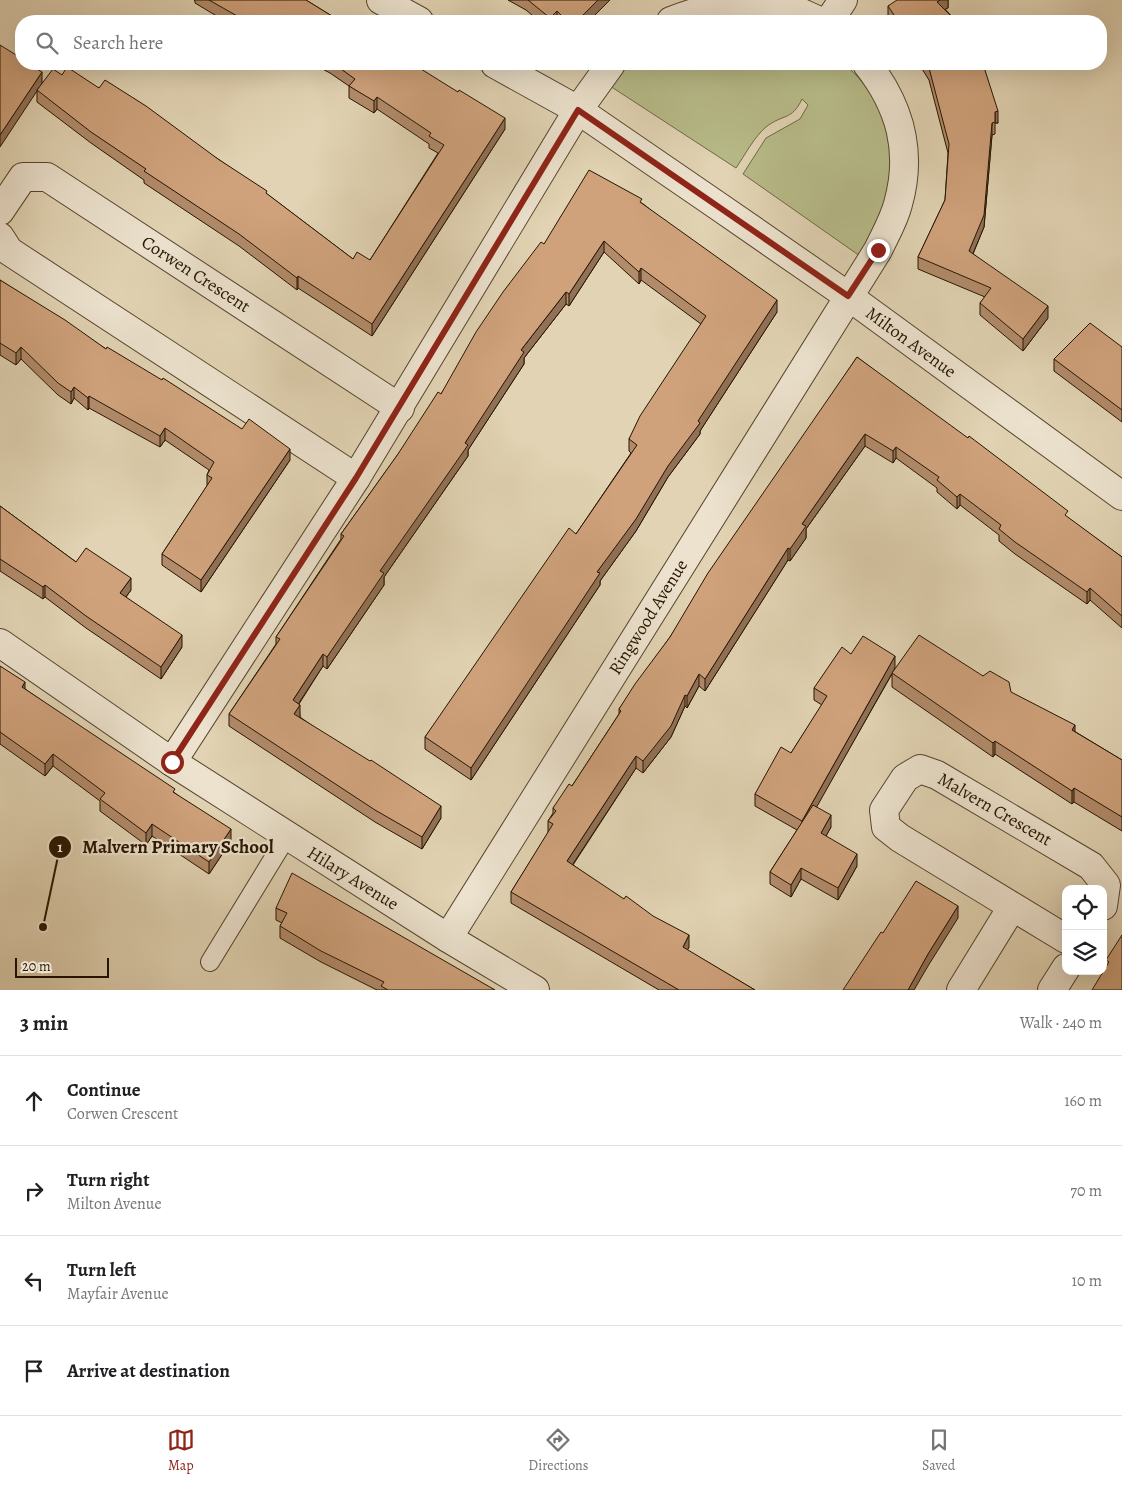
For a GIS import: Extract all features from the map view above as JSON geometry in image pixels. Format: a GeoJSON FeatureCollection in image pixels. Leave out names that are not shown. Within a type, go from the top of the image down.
{"type":"FeatureCollection","features":[{"type":"Feature","properties":{"kind":"street"},"geometry":{"type":"LineString","coordinates":[[381,0],[408,15]]}},
{"type":"Feature","properties":{"kind":"street"},"geometry":{"type":"LineString","coordinates":[[833,15],[844,0]]}},
{"type":"Feature","properties":{"kind":"street"},"geometry":{"type":"LineString","coordinates":[[686,15],[701,9],[739,4],[777,4],[805,15]]}},
{"type":"Feature","properties":{"kind":"street","name":"Milton Avenue"},"geometry":{"type":"LineString","coordinates":[[506,70],[578,110],[848,296],[1122,496]]}},
{"type":"Feature","properties":{"kind":"street"},"geometry":{"type":"LineString","coordinates":[[172,762],[400,408],[578,110],[607,70]]}},
{"type":"Feature","properties":{"kind":"street","name":"Ringwood Avenue"},"geometry":{"type":"LineString","coordinates":[[448,938],[878,250],[898,206],[906,167],[899,121],[882,83],[872,70]]}},
{"type":"Feature","properties":{"kind":"street","name":"Corwen Crescent"},"geometry":{"type":"LineString","coordinates":[[0,211],[22,177],[47,177],[400,408]]}},
{"type":"Feature","properties":{"kind":"street"},"geometry":{"type":"LineString","coordinates":[[0,237],[9,251],[356,478]]}},
{"type":"Feature","properties":{"kind":"street","name":"Hilary Avenue"},"geometry":{"type":"LineString","coordinates":[[0,643],[172,762],[448,938],[535,990]]}},
{"type":"Feature","properties":{"kind":"street","name":"Malvern Crescent"},"geometry":{"type":"LineString","coordinates":[[1062,936],[900,838],[886,827],[884,810],[905,778],[920,770],[937,775],[1091,866],[1106,885]]}},
{"type":"Feature","properties":{"kind":"street"},"geometry":{"type":"LineString","coordinates":[[961,990],[1012,907]]}},
{"type":"Feature","properties":{"kind":"street"},"geometry":{"type":"LineString","coordinates":[[1052,990],[1062,974]]}},
{"type":"Feature","properties":{"kind":"lane"},"geometry":{"type":"LineString","coordinates":[[210,962],[287,836]]}},
{"type":"Feature","properties":{"kind":"green space"},"geometry":{"type":"Polygon","coordinates":[[[624,70],[850,70],[871,94],[880,111],[890,148],[891,168],[884,209],[877,227],[860,256],[743,174],[766,138],[800,119],[808,105],[802,99],[794,111],[762,131],[736,168],[610,86],[624,70]]]}},
{"type":"Feature","properties":{"kind":"building"},"geometry":{"type":"Polygon","coordinates":[[[209,0],[306,0],[330,15],[235,15],[209,0]]]}},
{"type":"Feature","properties":{"kind":"building"},"geometry":{"type":"Polygon","coordinates":[[[528,0],[598,0],[583,15],[561,15],[557,11],[553,15],[546,15],[528,0]]]}},
{"type":"Feature","properties":{"kind":"building"},"geometry":{"type":"Polygon","coordinates":[[[897,0],[940,0],[937,2],[950,15],[894,15],[888,6],[897,0]]]}},
{"type":"Feature","properties":{"kind":"building"},"geometry":{"type":"Polygon","coordinates":[[[0,45],[15,54],[15,70],[39,70],[42,72],[0,135],[0,45]]]}},
{"type":"Feature","properties":{"kind":"building"},"geometry":{"type":"Polygon","coordinates":[[[52,70],[62,75],[65,70],[72,70],[99,88],[105,80],[146,106],[218,159],[267,191],[266,193],[353,259],[357,252],[370,260],[444,145],[429,136],[431,133],[377,97],[374,101],[349,86],[355,79],[342,70],[423,70],[505,118],[372,324],[298,276],[297,278],[239,234],[144,171],[146,169],[91,132],[37,90],[52,70]]]}},
{"type":"Feature","properties":{"kind":"building"},"geometry":{"type":"Polygon","coordinates":[[[930,70],[985,70],[998,111],[995,112],[995,122],[992,123],[984,215],[969,251],[1048,306],[1023,339],[980,303],[991,288],[918,257],[945,200],[949,144],[930,70]]]}},
{"type":"Feature","properties":{"kind":"building"},"geometry":{"type":"Polygon","coordinates":[[[589,170],[642,199],[640,202],[777,300],[698,421],[700,423],[668,466],[636,519],[597,572],[600,573],[471,768],[425,737],[569,528],[576,534],[637,445],[629,439],[640,416],[706,316],[641,268],[639,272],[604,241],[569,294],[566,292],[521,350],[524,352],[465,443],[468,445],[380,571],[384,573],[327,657],[323,654],[293,700],[300,705],[294,714],[371,760],[441,806],[422,837],[375,810],[229,714],[280,639],[276,637],[344,536],[341,534],[398,454],[438,392],[441,394],[476,332],[503,292],[541,242],[544,244],[589,170]]]}},
{"type":"Feature","properties":{"kind":"building"},"geometry":{"type":"Polygon","coordinates":[[[0,280],[65,320],[106,349],[107,347],[162,380],[163,378],[242,429],[249,419],[290,449],[201,580],[162,554],[212,478],[207,475],[214,462],[165,428],[160,436],[89,396],[88,398],[74,387],[71,392],[58,383],[21,347],[16,353],[0,343],[0,280]]]}},
{"type":"Feature","properties":{"kind":"building"},"geometry":{"type":"Polygon","coordinates":[[[1090,323],[1122,347],[1122,410],[1054,359],[1090,323]]]}},
{"type":"Feature","properties":{"kind":"building"},"geometry":{"type":"Polygon","coordinates":[[[857,357],[968,438],[969,436],[1068,511],[1065,515],[1122,557],[1122,616],[1090,588],[1087,592],[1015,542],[999,529],[1001,525],[960,494],[957,497],[937,480],[939,477],[896,447],[893,451],[865,434],[802,524],[806,526],[790,549],[788,548],[705,679],[699,674],[687,696],[685,695],[671,726],[643,761],[636,756],[567,861],[624,899],[626,896],[653,916],[689,935],[683,947],[755,990],[679,990],[511,892],[553,824],[548,821],[556,811],[553,808],[569,784],[572,786],[621,711],[619,709],[635,684],[670,637],[708,573],[857,357]]]}},
{"type":"Feature","properties":{"kind":"building"},"geometry":{"type":"Polygon","coordinates":[[[0,506],[76,562],[86,548],[131,578],[120,593],[182,635],[161,667],[86,616],[45,585],[43,587],[0,559],[0,506]]]}},
{"type":"Feature","properties":{"kind":"building"},"geometry":{"type":"Polygon","coordinates":[[[919,635],[983,676],[990,671],[1009,682],[1011,692],[1075,725],[1072,730],[1122,760],[1122,817],[1074,788],[1072,791],[995,741],[993,743],[892,673],[919,635]]]}},
{"type":"Feature","properties":{"kind":"building"},"geometry":{"type":"Polygon","coordinates":[[[863,636],[895,656],[802,821],[755,794],[781,747],[791,753],[827,696],[814,688],[842,647],[851,654],[863,636]]]}},
{"type":"Feature","properties":{"kind":"building"},"geometry":{"type":"Polygon","coordinates":[[[0,666],[25,682],[22,687],[175,789],[173,792],[231,829],[209,862],[152,824],[146,833],[100,799],[105,793],[53,754],[45,764],[0,732],[0,666]]]}},
{"type":"Feature","properties":{"kind":"building"},"geometry":{"type":"Polygon","coordinates":[[[813,805],[831,815],[821,833],[857,854],[838,888],[801,868],[791,885],[770,872],[813,805]]]}},
{"type":"Feature","properties":{"kind":"building"},"geometry":{"type":"Polygon","coordinates":[[[292,873],[495,990],[388,990],[381,986],[384,982],[321,951],[280,926],[287,913],[276,908],[292,873]]]}},
{"type":"Feature","properties":{"kind":"building"},"geometry":{"type":"Polygon","coordinates":[[[916,881],[958,906],[908,990],[843,990],[881,932],[883,933],[916,881]]]}},
{"type":"Feature","properties":{"kind":"building"},"geometry":{"type":"Polygon","coordinates":[[[1122,935],[1122,990],[1092,990],[1101,975],[1107,975],[1109,962],[1107,958],[1122,935]]]}},
{"type":"Feature","properties":{"kind":"place","name":"Malvern Primary School"},"geometry":{"type":"Point","coordinates":[43,927]}},
{"type":"Feature","properties":{"kind":"route"},"geometry":{"type":"LineString","coordinates":[[172,762],[400,408],[578,110],[848,296],[878,250]]}}]}
